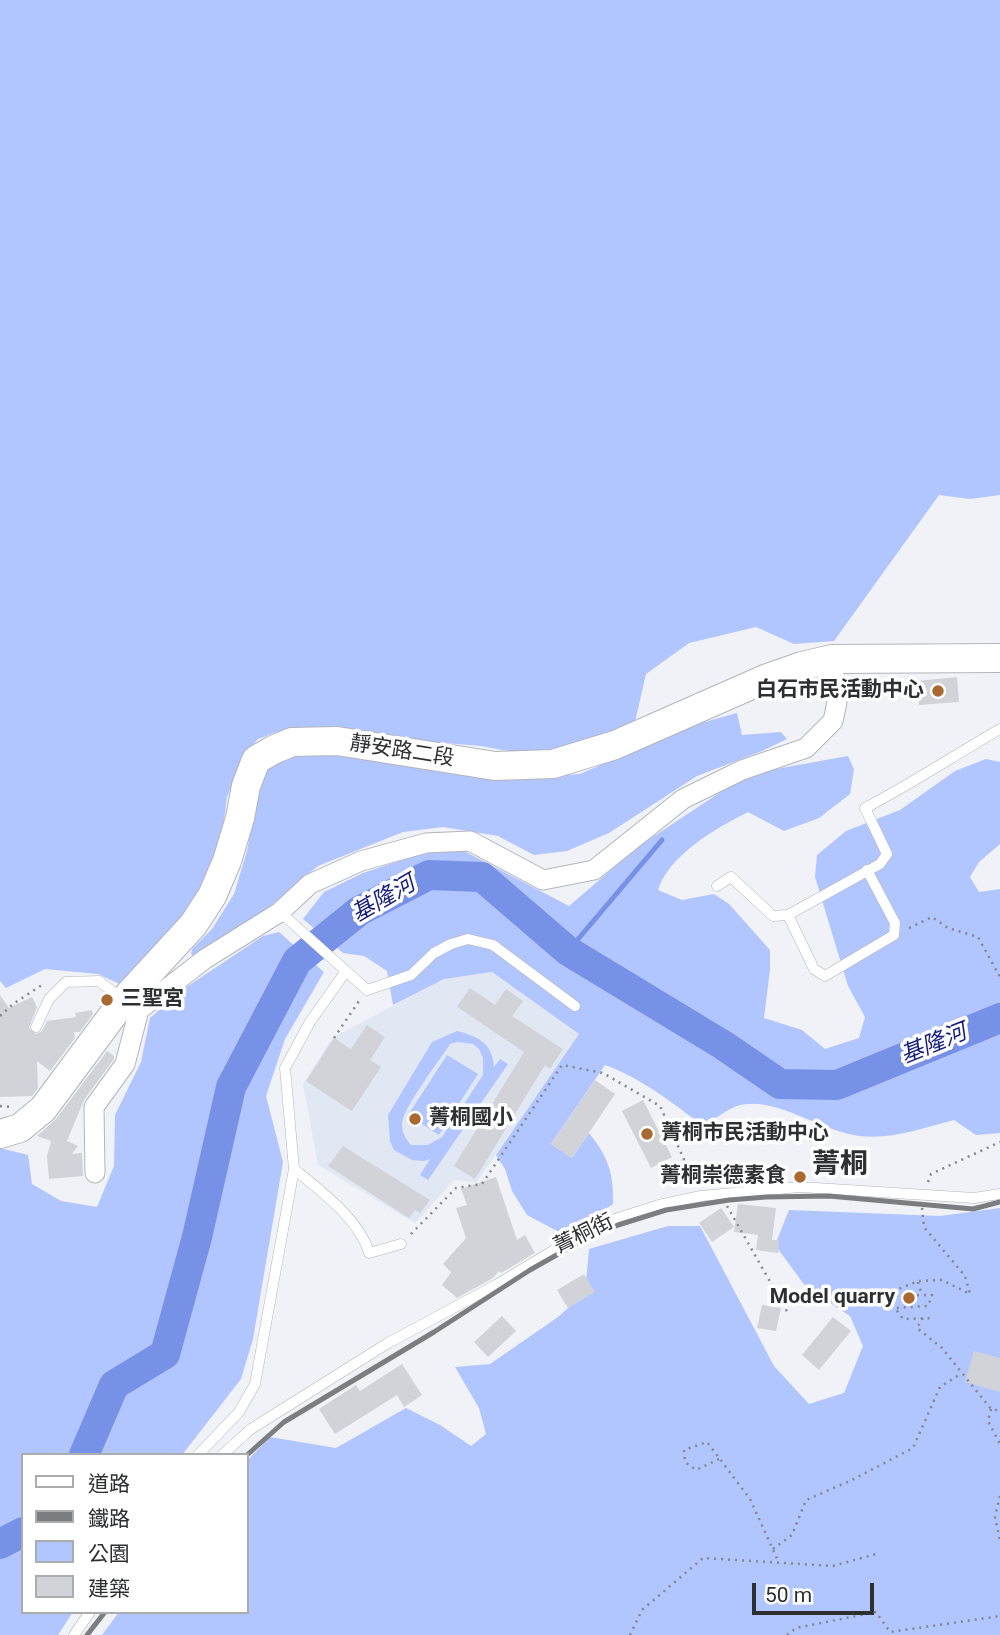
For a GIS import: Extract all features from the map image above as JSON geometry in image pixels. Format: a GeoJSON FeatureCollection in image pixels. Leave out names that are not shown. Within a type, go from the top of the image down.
{"type":"FeatureCollection","features":[{"type":"Feature","properties":{"kind":"main road","name":"靜安路二段"},"geometry":{"type":"LineString","coordinates":[[0,1133],[20,1128],[43,1109],[131,1005],[193,925],[212,896],[227,861],[246,786],[256,760],[273,750],[292,742],[337,741],[495,766],[553,764],[615,745],[765,679],[802,666],[832,659],[1000,658]]}},
{"type":"Feature","properties":{"kind":"street"},"geometry":{"type":"LineString","coordinates":[[95,1173],[94,1107],[125,1064],[131,1005],[205,959],[286,919],[310,884],[361,861],[426,843],[470,841],[543,880],[594,870],[682,799],[742,770],[806,748],[834,721],[837,702],[832,659]]}},
{"type":"Feature","properties":{"kind":"lane"},"geometry":{"type":"LineString","coordinates":[[717,886],[732,877],[773,916],[788,915],[880,864],[887,854],[865,808],[918,780],[1000,729]]}},
{"type":"Feature","properties":{"kind":"lane"},"geometry":{"type":"LineString","coordinates":[[788,915],[814,969],[825,976],[894,935],[895,923],[867,870]]}},
{"type":"Feature","properties":{"kind":"lane"},"geometry":{"type":"LineString","coordinates":[[286,919],[367,990],[411,975],[434,953],[468,939],[493,945],[575,1006]]}},
{"type":"Feature","properties":{"kind":"lane"},"geometry":{"type":"LineString","coordinates":[[200,1453],[239,1412],[255,1384],[294,1168],[285,1068],[310,1022],[346,971]]}},
{"type":"Feature","properties":{"kind":"lane"},"geometry":{"type":"LineString","coordinates":[[36,1027],[49,999],[66,982],[99,981],[131,1005]]}},
{"type":"Feature","properties":{"kind":"lane"},"geometry":{"type":"LineString","coordinates":[[294,1168],[328,1198],[365,1238],[369,1253],[401,1244]]}},
{"type":"Feature","properties":{"kind":"lane","name":"菁桐街"},"geometry":{"type":"LineString","coordinates":[[224,1453],[251,1429],[323,1382],[388,1343],[496,1285],[590,1228],[659,1205],[701,1196],[800,1187],[974,1198],[1000,1194]]}},
{"type":"Feature","properties":{"kind":"lane"},"geometry":{"type":"LineString","coordinates":[[74,1635],[89,1614]]}},
{"type":"Feature","properties":{"kind":"path"},"geometry":{"type":"LineString","coordinates":[[894,935],[932,917],[948,928],[978,937],[995,963],[1000,977]]}},
{"type":"Feature","properties":{"kind":"path"},"geometry":{"type":"LineString","coordinates":[[0,1016],[43,983],[66,982]]}},
{"type":"Feature","properties":{"kind":"path"},"geometry":{"type":"LineString","coordinates":[[334,1038],[367,990]]}},
{"type":"Feature","properties":{"kind":"path"},"geometry":{"type":"LineString","coordinates":[[401,1244],[456,1188],[482,1184],[562,1065],[603,1073],[660,1106],[701,1196]]}},
{"type":"Feature","properties":{"kind":"path"},"geometry":{"type":"LineString","coordinates":[[934,1318],[903,1319],[895,1308],[928,1306],[932,1295],[882,1296],[918,1281],[942,1280],[970,1294],[965,1276],[924,1227],[921,1195],[931,1174],[1000,1142]]}},
{"type":"Feature","properties":{"kind":"path"},"geometry":{"type":"LineString","coordinates":[[721,1194],[789,1315]]}},
{"type":"Feature","properties":{"kind":"path"},"geometry":{"type":"LineString","coordinates":[[918,1281],[922,1295]]}},
{"type":"Feature","properties":{"kind":"path"},"geometry":{"type":"LineString","coordinates":[[923,1318],[916,1328],[942,1348],[991,1409],[1000,1411]]}},
{"type":"Feature","properties":{"kind":"path"},"geometry":{"type":"LineString","coordinates":[[773,1549],[792,1535],[806,1500],[913,1448],[940,1387],[962,1373]]}},
{"type":"Feature","properties":{"kind":"path"},"geometry":{"type":"LineString","coordinates":[[991,1409],[988,1421],[1000,1444]]}},
{"type":"Feature","properties":{"kind":"path"},"geometry":{"type":"LineString","coordinates":[[719,1459],[696,1470],[685,1462],[684,1450],[707,1443],[750,1499],[779,1563]]}},
{"type":"Feature","properties":{"kind":"path"},"geometry":{"type":"LineString","coordinates":[[1000,1496],[995,1517],[1000,1541]]}},
{"type":"Feature","properties":{"kind":"path"},"geometry":{"type":"LineString","coordinates":[[630,1635],[642,1610],[703,1558],[833,1566],[877,1554]]}},
{"type":"Feature","properties":{"kind":"path"},"geometry":{"type":"LineString","coordinates":[[787,1635],[796,1628],[876,1612],[890,1632],[1000,1616]]}},
{"type":"Feature","properties":{"kind":"shaded area","name":"菁桐國小"},"geometry":{"type":"Polygon","coordinates":[[[492,972],[579,1034],[476,1183],[454,1180],[415,1223],[318,1165],[303,1084],[332,1038],[444,979],[492,972]]]}},
{"type":"Feature","properties":{"kind":"green space"},"geometry":{"type":"Polygon","coordinates":[[[0,0],[1000,0],[1000,495],[970,499],[939,495],[834,641],[794,644],[756,627],[689,643],[646,674],[634,726],[564,749],[530,755],[481,746],[321,733],[277,732],[258,739],[246,753],[227,797],[221,843],[208,885],[124,986],[98,974],[45,969],[6,988],[0,981],[0,0]]]}},
{"type":"Feature","properties":{"kind":"green space"},"geometry":{"type":"Polygon","coordinates":[[[737,713],[742,735],[781,732],[787,739],[697,776],[609,833],[567,851],[534,855],[498,836],[443,827],[403,832],[318,866],[268,908],[193,956],[191,954],[192,949],[212,929],[234,894],[247,851],[261,773],[280,760],[299,755],[348,756],[533,777],[580,774],[690,726],[737,713]]]}},
{"type":"Feature","properties":{"kind":"green space"},"geometry":{"type":"Polygon","coordinates":[[[848,756],[854,769],[850,794],[819,818],[784,831],[748,812],[708,834],[683,854],[672,865],[658,890],[682,900],[714,894],[729,904],[770,950],[764,1018],[802,1030],[825,1049],[859,1038],[865,1017],[848,986],[815,877],[817,855],[846,831],[900,810],[955,771],[986,759],[1000,762],[1000,844],[979,862],[970,877],[979,892],[1000,889],[1000,1133],[976,1135],[954,1120],[895,1135],[859,1136],[829,1128],[784,1110],[754,1104],[735,1107],[703,1126],[644,1084],[605,1065],[551,1144],[572,1158],[589,1133],[608,1166],[613,1204],[587,1221],[559,1232],[527,1215],[512,1191],[505,1169],[496,1155],[579,1034],[492,972],[444,979],[393,1005],[387,971],[364,956],[343,953],[303,919],[324,892],[363,873],[423,853],[464,851],[569,906],[639,846],[748,774],[848,756]]]}},
{"type":"Feature","properties":{"kind":"green space"},"geometry":{"type":"Polygon","coordinates":[[[279,932],[324,972],[285,1039],[266,1096],[283,1162],[253,1339],[241,1379],[184,1453],[21,1453],[21,1614],[72,1614],[58,1635],[0,1635],[0,1148],[28,1155],[32,1184],[61,1201],[97,1207],[114,1166],[115,1115],[141,1062],[150,1018],[182,990],[263,936],[279,932]]]}},
{"type":"Feature","properties":{"kind":"green space"},"geometry":{"type":"Polygon","coordinates":[[[457,1031],[465,1033],[483,1042],[491,1052],[494,1067],[500,1059],[508,1064],[428,1180],[420,1175],[430,1159],[412,1160],[394,1150],[390,1141],[388,1115],[432,1042],[457,1031]],[[450,1044],[414,1097],[402,1125],[411,1145],[428,1145],[442,1137],[483,1075],[483,1058],[473,1044],[450,1044]]]}},
{"type":"Feature","properties":{"kind":"green space"},"geometry":{"type":"Polygon","coordinates":[[[447,1055],[478,1074],[439,1135],[408,1115],[447,1055]]]}},
{"type":"Feature","properties":{"kind":"green space"},"geometry":{"type":"Polygon","coordinates":[[[1000,1208],[1000,1635],[102,1635],[118,1614],[248,1614],[248,1460],[270,1437],[336,1448],[406,1408],[440,1425],[471,1446],[486,1434],[479,1408],[455,1367],[490,1364],[558,1317],[585,1293],[589,1249],[668,1226],[700,1226],[774,1366],[809,1404],[844,1393],[863,1346],[850,1316],[806,1287],[775,1245],[789,1210],[940,1216],[1000,1208]]]}},
{"type":"Feature","properties":{"kind":"building","name":"白石市民活動中心"},"geometry":{"type":"Polygon","coordinates":[[[957,677],[959,702],[919,705],[916,681],[957,677]]]}},
{"type":"Feature","properties":{"kind":"building"},"geometry":{"type":"Polygon","coordinates":[[[470,988],[495,1005],[506,989],[523,1001],[512,1016],[563,1049],[550,1069],[545,1065],[475,1179],[454,1166],[524,1052],[457,1007],[470,988]]]}},
{"type":"Feature","properties":{"kind":"building"},"geometry":{"type":"Polygon","coordinates":[[[0,995],[9,1008],[32,997],[37,1007],[29,1028],[36,1034],[42,1031],[47,1021],[76,1017],[75,1013],[92,1010],[93,1014],[80,1032],[74,1032],[75,1038],[50,1071],[37,1061],[38,1088],[32,1096],[0,1097],[0,995]]]}},
{"type":"Feature","properties":{"kind":"building"},"geometry":{"type":"Polygon","coordinates":[[[367,1025],[385,1037],[370,1060],[381,1067],[352,1111],[306,1081],[334,1038],[351,1049],[367,1025]]]}},
{"type":"Feature","properties":{"kind":"building"},"geometry":{"type":"Polygon","coordinates":[[[107,1051],[114,1059],[84,1100],[67,1141],[78,1146],[72,1154],[82,1153],[83,1176],[49,1179],[47,1156],[51,1141],[37,1136],[56,1119],[107,1051]]]}},
{"type":"Feature","properties":{"kind":"building"},"geometry":{"type":"Polygon","coordinates":[[[595,1080],[615,1094],[572,1158],[551,1144],[595,1080]]]}},
{"type":"Feature","properties":{"kind":"building","name":"菁桐市民活動中心"},"geometry":{"type":"Polygon","coordinates":[[[643,1100],[672,1157],[651,1168],[622,1111],[643,1100]]]}},
{"type":"Feature","properties":{"kind":"building"},"geometry":{"type":"Polygon","coordinates":[[[343,1146],[430,1200],[420,1213],[415,1210],[409,1218],[328,1166],[343,1146]]]}},
{"type":"Feature","properties":{"kind":"building"},"geometry":{"type":"Polygon","coordinates":[[[496,1177],[517,1240],[525,1235],[535,1253],[501,1273],[499,1271],[493,1278],[457,1298],[442,1285],[451,1272],[443,1264],[466,1238],[456,1208],[467,1205],[461,1189],[496,1177]]]}},
{"type":"Feature","properties":{"kind":"building"},"geometry":{"type":"Polygon","coordinates":[[[738,1204],[776,1208],[772,1240],[779,1240],[778,1253],[756,1250],[758,1235],[734,1232],[738,1204]]]}},
{"type":"Feature","properties":{"kind":"building"},"geometry":{"type":"Polygon","coordinates":[[[721,1208],[734,1227],[712,1242],[699,1223],[721,1208]]]}},
{"type":"Feature","properties":{"kind":"building"},"geometry":{"type":"Polygon","coordinates":[[[584,1274],[595,1292],[568,1308],[557,1290],[584,1274]]]}},
{"type":"Feature","properties":{"kind":"building"},"geometry":{"type":"Polygon","coordinates":[[[762,1305],[781,1308],[776,1331],[757,1328],[762,1305]]]}},
{"type":"Feature","properties":{"kind":"building"},"geometry":{"type":"Polygon","coordinates":[[[502,1316],[516,1331],[488,1357],[474,1342],[502,1316]]]}},
{"type":"Feature","properties":{"kind":"building"},"geometry":{"type":"Polygon","coordinates":[[[833,1317],[851,1331],[819,1370],[802,1355],[833,1317]]]}},
{"type":"Feature","properties":{"kind":"building"},"geometry":{"type":"Polygon","coordinates":[[[974,1351],[1000,1358],[1000,1392],[965,1382],[974,1351]]]}},
{"type":"Feature","properties":{"kind":"building"},"geometry":{"type":"Polygon","coordinates":[[[402,1364],[422,1395],[404,1407],[397,1395],[335,1434],[319,1409],[356,1385],[360,1391],[402,1364]]]}},
{"type":"Feature","properties":{"kind":"waterway"},"geometry":{"type":"LineString","coordinates":[[568,951],[662,840]]}},
{"type":"Feature","properties":{"kind":"waterway","name":"基隆河"},"geometry":{"type":"LineString","coordinates":[[85,1453],[114,1385],[165,1354],[197,1237],[231,1087],[297,961],[359,911],[429,875],[482,877],[568,951],[723,1045],[780,1084],[837,1085],[1000,1018]]}},
{"type":"Feature","properties":{"kind":"waterway","name":"基隆河"},"geometry":{"type":"LineString","coordinates":[[0,1544],[21,1533]]}},
{"type":"Feature","properties":{"kind":"railway"},"geometry":{"type":"LineString","coordinates":[[248,1454],[284,1422],[434,1332],[530,1270],[583,1240],[618,1225],[666,1210],[766,1197],[829,1196],[973,1209],[1000,1202]]}},
{"type":"Feature","properties":{"kind":"railway"},"geometry":{"type":"LineString","coordinates":[[87,1635],[103,1614]]}},
{"type":"Feature","properties":{"kind":"place","name":"白石市民活動中心"},"geometry":{"type":"Point","coordinates":[938,691]}},
{"type":"Feature","properties":{"kind":"place","name":"三聖宮"},"geometry":{"type":"Point","coordinates":[107,1000]}},
{"type":"Feature","properties":{"kind":"place","name":"菁桐國小"},"geometry":{"type":"Point","coordinates":[415,1119]}},
{"type":"Feature","properties":{"kind":"place","name":"菁桐市民活動中心"},"geometry":{"type":"Point","coordinates":[647,1134]}},
{"type":"Feature","properties":{"kind":"place","name":"菁桐崇德素食"},"geometry":{"type":"Point","coordinates":[800,1177]}},
{"type":"Feature","properties":{"kind":"place","name":"Model quarry"},"geometry":{"type":"Point","coordinates":[909,1298]}},
{"type":"Feature","properties":{"kind":"district","name":"菁桐"},"geometry":{"type":"Point","coordinates":[840,1166]}}]}
